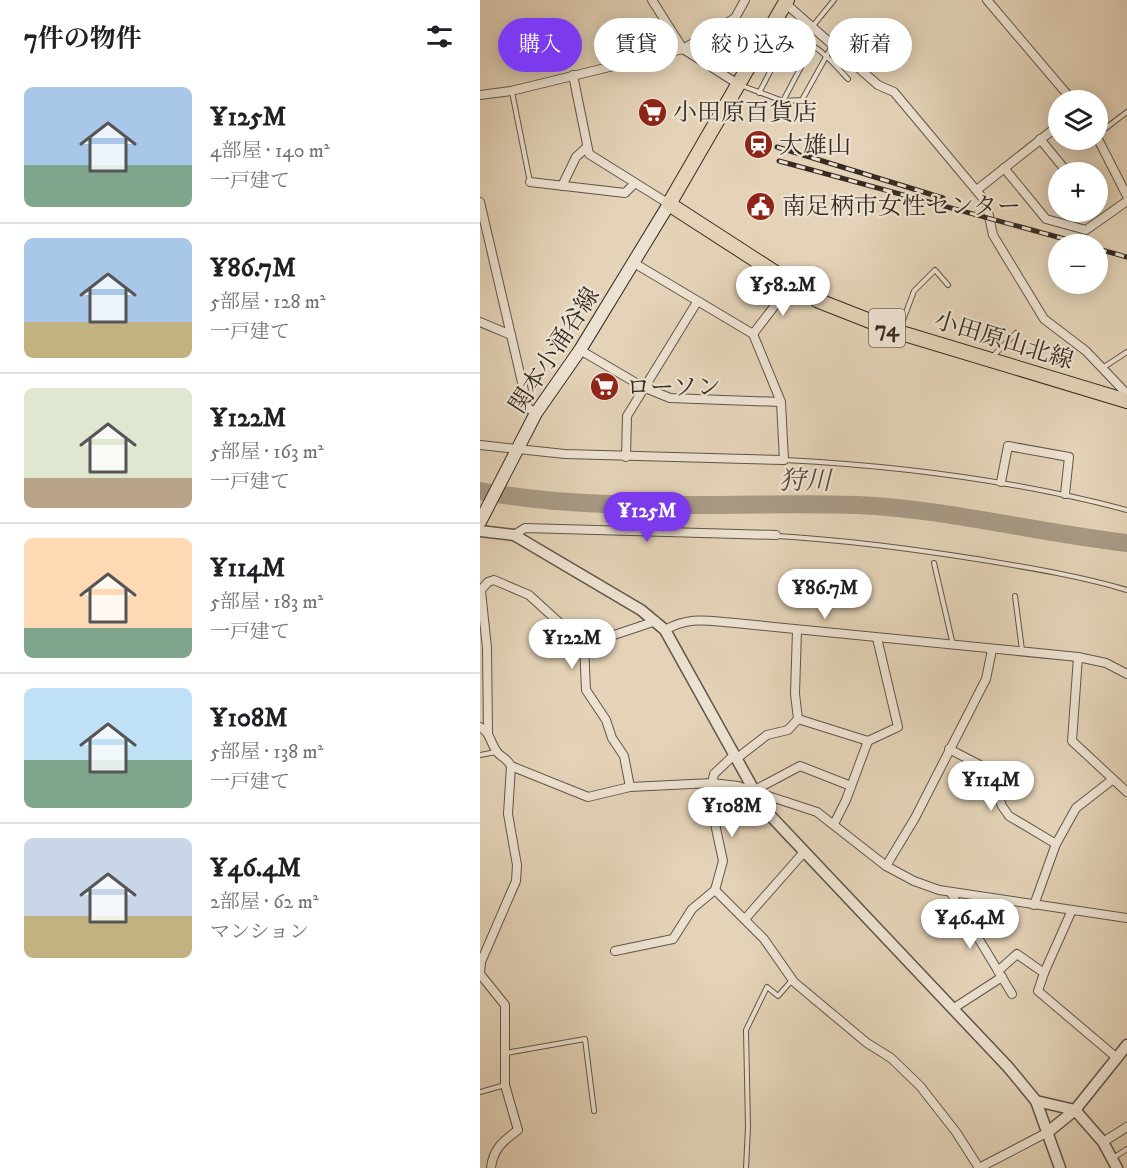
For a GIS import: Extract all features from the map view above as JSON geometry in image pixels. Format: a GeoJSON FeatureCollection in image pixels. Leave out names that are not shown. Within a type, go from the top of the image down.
{"type":"FeatureCollection","features":[{"type":"Feature","properties":{"kind":"main road"},"geometry":{"type":"LineString","coordinates":[[669,204],[786,2]]}},
{"type":"Feature","properties":{"kind":"main road","name":"関本小涌谷線"},"geometry":{"type":"LineString","coordinates":[[480,524],[515,450],[536,413],[580,350],[669,204]]}},
{"type":"Feature","properties":{"kind":"main road","name":"小田原山北線"},"geometry":{"type":"LineString","coordinates":[[669,204],[819,301],[898,332],[1127,401]]}},
{"type":"Feature","properties":{"kind":"street"},"geometry":{"type":"LineString","coordinates":[[652,0],[683,49],[738,84]]}},
{"type":"Feature","properties":{"kind":"street"},"geometry":{"type":"LineString","coordinates":[[480,95],[512,91],[683,49],[735,18],[746,0]]}},
{"type":"Feature","properties":{"kind":"street"},"geometry":{"type":"LineString","coordinates":[[987,0],[1064,90]]}},
{"type":"Feature","properties":{"kind":"street"},"geometry":{"type":"LineString","coordinates":[[786,2],[803,18]]}},
{"type":"Feature","properties":{"kind":"street"},"geometry":{"type":"LineString","coordinates":[[816,30],[828,41]]}},
{"type":"Feature","properties":{"kind":"street"},"geometry":{"type":"LineString","coordinates":[[864,72],[879,85],[894,93],[978,189],[986,202],[998,243],[1044,318],[1103,368],[1127,394]]}},
{"type":"Feature","properties":{"kind":"street"},"geometry":{"type":"LineString","coordinates":[[573,75],[589,154],[669,204]]}},
{"type":"Feature","properties":{"kind":"street"},"geometry":{"type":"LineString","coordinates":[[978,189],[1048,133]]}},
{"type":"Feature","properties":{"kind":"street"},"geometry":{"type":"LineString","coordinates":[[1040,139],[1059,162]]}},
{"type":"Feature","properties":{"kind":"street"},"geometry":{"type":"LineString","coordinates":[[562,186],[576,157],[587,147]]}},
{"type":"Feature","properties":{"kind":"street"},"geometry":{"type":"LineString","coordinates":[[1104,150],[1127,196]]}},
{"type":"Feature","properties":{"kind":"street"},"geometry":{"type":"LineString","coordinates":[[1004,168],[1048,220]]}},
{"type":"Feature","properties":{"kind":"street"},"geometry":{"type":"LineString","coordinates":[[530,182],[625,193],[635,183]]}},
{"type":"Feature","properties":{"kind":"street"},"geometry":{"type":"LineString","coordinates":[[1108,211],[1127,201]]}},
{"type":"Feature","properties":{"kind":"street"},"geometry":{"type":"LineString","coordinates":[[480,202],[528,408],[536,413]]}},
{"type":"Feature","properties":{"kind":"street"},"geometry":{"type":"LineString","coordinates":[[1057,222],[1086,230],[1093,222]]}},
{"type":"Feature","properties":{"kind":"street"},"geometry":{"type":"LineString","coordinates":[[480,445],[565,454],[784,460],[781,402],[753,334],[634,263]]}},
{"type":"Feature","properties":{"kind":"street"},"geometry":{"type":"LineString","coordinates":[[753,334],[792,283]]}},
{"type":"Feature","properties":{"kind":"street"},"geometry":{"type":"LineString","coordinates":[[626,457],[627,416],[697,302]]}},
{"type":"Feature","properties":{"kind":"street"},"geometry":{"type":"LineString","coordinates":[[480,322],[511,335]]}},
{"type":"Feature","properties":{"kind":"street"},"geometry":{"type":"LineString","coordinates":[[580,350],[643,387],[683,401],[781,402]]}},
{"type":"Feature","properties":{"kind":"street"},"geometry":{"type":"LineString","coordinates":[[1001,482],[1008,446],[1069,457],[1065,494]]}},
{"type":"Feature","properties":{"kind":"street"},"geometry":{"type":"LineString","coordinates":[[480,524],[514,535],[641,609],[665,630],[765,810],[954,1008],[1036,1101],[1060,1168]]}},
{"type":"Feature","properties":{"kind":"street"},"geometry":{"type":"LineString","coordinates":[[514,535],[525,528],[776,536]]}},
{"type":"Feature","properties":{"kind":"street"},"geometry":{"type":"LineString","coordinates":[[491,1168],[492,1155],[499,1145],[518,1130],[505,1085],[505,1005],[480,974],[484,952],[516,881],[517,865],[508,814],[511,766],[508,759],[497,752],[488,733],[487,648],[480,591],[488,582],[494,580],[529,595],[584,645],[586,690],[606,720],[612,738],[624,756],[630,787]]}},
{"type":"Feature","properties":{"kind":"street"},"geometry":{"type":"LineString","coordinates":[[665,630],[681,621],[690,620],[1022,651],[1078,657],[1106,663],[1127,674]]}},
{"type":"Feature","properties":{"kind":"street"},"geometry":{"type":"LineString","coordinates":[[584,645],[656,621]]}},
{"type":"Feature","properties":{"kind":"street"},"geometry":{"type":"LineString","coordinates":[[615,951],[673,939],[692,909],[715,890],[723,861],[714,819],[712,783],[714,774],[767,735],[788,730],[798,719],[795,694],[797,630]]}},
{"type":"Feature","properties":{"kind":"street"},"geometry":{"type":"LineString","coordinates":[[798,719],[868,741],[898,727],[877,638]]}},
{"type":"Feature","properties":{"kind":"street"},"geometry":{"type":"LineString","coordinates":[[886,866],[915,818],[986,679],[992,650]]}},
{"type":"Feature","properties":{"kind":"street"},"geometry":{"type":"LineString","coordinates":[[1078,657],[1072,741],[1127,792]]}},
{"type":"Feature","properties":{"kind":"street"},"geometry":{"type":"LineString","coordinates":[[480,727],[488,733]]}},
{"type":"Feature","properties":{"kind":"street"},"geometry":{"type":"LineString","coordinates":[[834,824],[868,741]]}},
{"type":"Feature","properties":{"kind":"street"},"geometry":{"type":"LineString","coordinates":[[949,749],[980,765],[991,778],[1009,816],[1056,844]]}},
{"type":"Feature","properties":{"kind":"street"},"geometry":{"type":"LineString","coordinates":[[511,766],[588,797],[630,787],[712,783],[753,791],[817,812],[886,866],[914,881],[951,893],[1127,918]]}},
{"type":"Feature","properties":{"kind":"street"},"geometry":{"type":"LineString","coordinates":[[753,791],[800,766],[851,786]]}},
{"type":"Feature","properties":{"kind":"street"},"geometry":{"type":"LineString","coordinates":[[1034,905],[1056,844],[1076,808],[1112,780]]}},
{"type":"Feature","properties":{"kind":"street"},"geometry":{"type":"LineString","coordinates":[[745,919],[804,852]]}},
{"type":"Feature","properties":{"kind":"street"},"geometry":{"type":"LineString","coordinates":[[715,890],[764,939],[793,979],[867,1042],[891,1058],[920,1086],[956,1132],[979,1168],[1048,1132],[1075,1110],[1127,1045]]}},
{"type":"Feature","properties":{"kind":"street"},"geometry":{"type":"LineString","coordinates":[[951,893],[1012,994]]}},
{"type":"Feature","properties":{"kind":"street"},"geometry":{"type":"LineString","coordinates":[[1072,910],[1038,991],[1117,1058]]}},
{"type":"Feature","properties":{"kind":"street"},"geometry":{"type":"LineString","coordinates":[[954,1008],[1000,974],[1017,954],[1044,973]]}},
{"type":"Feature","properties":{"kind":"street"},"geometry":{"type":"LineString","coordinates":[[1036,1101],[1075,1110],[1102,1142],[1115,1163]]}},
{"type":"Feature","properties":{"kind":"street"},"geometry":{"type":"LineString","coordinates":[[1102,1142],[1127,1127]]}},
{"type":"Feature","properties":{"kind":"lane"},"geometry":{"type":"LineString","coordinates":[[816,22],[834,0]]}},
{"type":"Feature","properties":{"kind":"lane"},"geometry":{"type":"LineString","coordinates":[[816,49],[848,79]]}},
{"type":"Feature","properties":{"kind":"lane"},"geometry":{"type":"LineString","coordinates":[[738,84],[783,101],[802,100],[828,53]]}},
{"type":"Feature","properties":{"kind":"lane"},"geometry":{"type":"LineString","coordinates":[[759,93],[770,72]]}},
{"type":"Feature","properties":{"kind":"lane"},"geometry":{"type":"LineString","coordinates":[[783,101],[798,72]]}},
{"type":"Feature","properties":{"kind":"lane"},"geometry":{"type":"LineString","coordinates":[[512,91],[530,182]]}},
{"type":"Feature","properties":{"kind":"lane"},"geometry":{"type":"LineString","coordinates":[[1108,126],[1127,112]]}},
{"type":"Feature","properties":{"kind":"lane"},"geometry":{"type":"LineString","coordinates":[[898,332],[914,291],[935,270],[948,285]]}},
{"type":"Feature","properties":{"kind":"lane"},"geometry":{"type":"LineString","coordinates":[[991,360],[998,348],[1016,333]]}},
{"type":"Feature","properties":{"kind":"lane"},"geometry":{"type":"LineString","coordinates":[[1103,368],[1127,352]]}},
{"type":"Feature","properties":{"kind":"lane"},"geometry":{"type":"LineString","coordinates":[[784,460],[884,465],[1001,482],[1065,494],[1127,510]]}},
{"type":"Feature","properties":{"kind":"lane"},"geometry":{"type":"LineString","coordinates":[[776,536],[838,539],[908,548],[1049,572],[1127,590]]}},
{"type":"Feature","properties":{"kind":"lane"},"geometry":{"type":"LineString","coordinates":[[934,563],[954,646]]}},
{"type":"Feature","properties":{"kind":"lane"},"geometry":{"type":"LineString","coordinates":[[1015,597],[1022,651]]}},
{"type":"Feature","properties":{"kind":"lane"},"geometry":{"type":"LineString","coordinates":[[480,755],[497,752]]}},
{"type":"Feature","properties":{"kind":"lane"},"geometry":{"type":"LineString","coordinates":[[746,1168],[748,1127],[746,1030],[767,987],[778,996],[793,979]]}},
{"type":"Feature","properties":{"kind":"lane"},"geometry":{"type":"LineString","coordinates":[[506,1053],[585,1039],[594,1111]]}},
{"type":"Feature","properties":{"kind":"lane"},"geometry":{"type":"LineString","coordinates":[[480,1092],[505,1085]]}},
{"type":"Feature","properties":{"kind":"lane"},"geometry":{"type":"LineString","coordinates":[[1115,1163],[1127,1149]]}},
{"type":"Feature","properties":{"kind":"waterway","name":"狩川"},"geometry":{"type":"LineString","coordinates":[[480,491],[527,498],[621,504],[810,504],[891,507],[1127,543]]}},
{"type":"Feature","properties":{"kind":"railway"},"geometry":{"type":"LineString","coordinates":[[777,147],[943,198]]}},
{"type":"Feature","properties":{"kind":"railway"},"geometry":{"type":"LineString","coordinates":[[779,161],[1048,234]]}},
{"type":"Feature","properties":{"kind":"railway"},"geometry":{"type":"LineString","coordinates":[[1108,252],[1127,257]]}},
{"type":"Feature","properties":{"kind":"place","name":"小田原百貨店"},"geometry":{"type":"Point","coordinates":[652,112]}},
{"type":"Feature","properties":{"kind":"place","name":"大雄山"},"geometry":{"type":"Point","coordinates":[758,145]}},
{"type":"Feature","properties":{"kind":"place","name":"南足柄市女性センター"},"geometry":{"type":"Point","coordinates":[761,206]}},
{"type":"Feature","properties":{"kind":"place","name":"ローソン"},"geometry":{"type":"Point","coordinates":[605,387]}}]}
